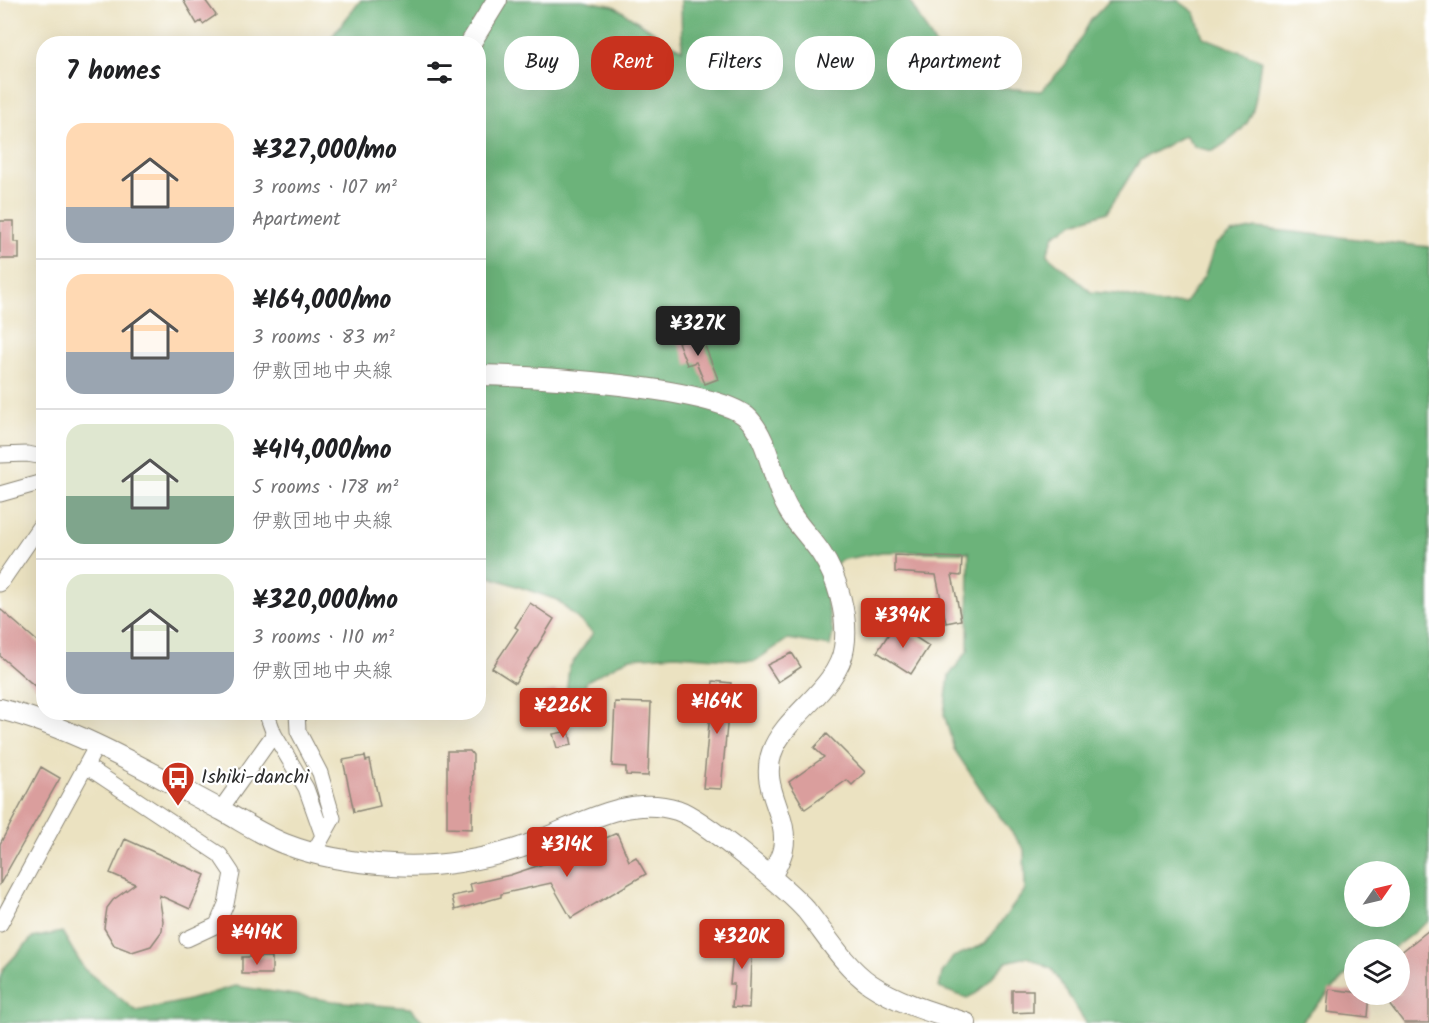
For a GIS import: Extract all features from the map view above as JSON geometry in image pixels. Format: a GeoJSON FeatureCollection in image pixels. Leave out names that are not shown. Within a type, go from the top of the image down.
{"type":"FeatureCollection","features":[{"type":"Feature","properties":{"kind":"street"},"geometry":{"type":"LineString","coordinates":[[475,36],[497,0]]}},
{"type":"Feature","properties":{"kind":"street"},"geometry":{"type":"LineString","coordinates":[[486,375],[576,380],[700,399],[733,408],[748,419],[762,440],[782,501],[822,554],[832,573],[841,600],[844,629],[844,649],[838,667],[773,750],[768,769],[769,789],[784,831],[784,848],[771,878]]}},
{"type":"Feature","properties":{"kind":"street"},"geometry":{"type":"LineString","coordinates":[[0,455],[36,456]]}},
{"type":"Feature","properties":{"kind":"street"},"geometry":{"type":"LineString","coordinates":[[0,494],[36,484]]}},
{"type":"Feature","properties":{"kind":"street"},"geometry":{"type":"LineString","coordinates":[[0,584],[36,532]]}},
{"type":"Feature","properties":{"kind":"street"},"geometry":{"type":"LineString","coordinates":[[0,709],[64,730],[97,745],[284,844],[318,844],[393,865],[451,864],[518,849],[612,812],[657,806],[679,810],[771,878],[805,909],[848,964],[870,983],[927,1010],[966,1023]]}},
{"type":"Feature","properties":{"kind":"street"},"geometry":{"type":"LineString","coordinates":[[269,720],[274,734],[306,788],[318,844]]}},
{"type":"Feature","properties":{"kind":"street"},"geometry":{"type":"LineString","coordinates":[[297,720],[298,731],[320,773],[333,818],[318,844]]}},
{"type":"Feature","properties":{"kind":"street"},"geometry":{"type":"LineString","coordinates":[[220,810],[274,734]]}},
{"type":"Feature","properties":{"kind":"street"},"geometry":{"type":"LineString","coordinates":[[0,924],[97,745]]}},
{"type":"Feature","properties":{"kind":"street"},"geometry":{"type":"LineString","coordinates":[[86,766],[220,855],[232,873],[226,904],[217,924],[188,939]]}},
{"type":"Feature","properties":{"kind":"green space"},"geometry":{"type":"Polygon","coordinates":[[[361,0],[582,0],[614,6],[660,36],[591,36],[591,90],[674,90],[674,45],[682,50],[681,0],[909,0],[930,36],[887,36],[887,90],[1041,91],[1066,64],[1091,20],[1109,1],[1177,0],[1195,13],[1203,37],[1261,60],[1252,114],[1239,132],[1213,151],[1195,147],[1185,135],[1140,160],[1107,212],[1074,223],[1054,235],[1047,255],[1091,292],[1117,294],[1160,304],[1185,303],[1205,275],[1215,245],[1231,233],[1256,228],[1429,247],[1429,921],[1405,939],[1344,939],[1344,977],[1300,1023],[1086,1023],[1052,969],[1027,957],[1006,962],[977,993],[967,998],[939,988],[942,973],[953,957],[985,944],[1025,890],[1024,849],[954,749],[944,714],[949,676],[968,650],[969,552],[882,552],[841,560],[822,578],[833,633],[830,646],[788,639],[755,661],[676,655],[629,658],[587,681],[579,701],[565,704],[569,668],[593,633],[557,600],[486,575],[486,36],[332,36],[361,0]]]}},
{"type":"Feature","properties":{"kind":"green space"},"geometry":{"type":"Polygon","coordinates":[[[62,932],[84,969],[136,1011],[185,1001],[235,986],[333,1001],[410,1008],[425,1023],[0,1023],[0,977],[3,969],[32,938],[62,932]]]}},
{"type":"Feature","properties":{"kind":"building"},"geometry":{"type":"Polygon","coordinates":[[[183,0],[205,0],[216,15],[203,24],[201,21],[197,24],[183,0]]]}},
{"type":"Feature","properties":{"kind":"building"},"geometry":{"type":"Polygon","coordinates":[[[0,221],[14,221],[14,242],[19,242],[19,259],[0,259],[0,221]]]}},
{"type":"Feature","properties":{"kind":"building"},"geometry":{"type":"Polygon","coordinates":[[[700,333],[718,379],[705,384],[696,362],[687,365],[678,342],[700,333]]]}},
{"type":"Feature","properties":{"kind":"building"},"geometry":{"type":"Polygon","coordinates":[[[895,555],[962,558],[961,576],[952,575],[961,620],[946,623],[936,575],[895,572],[895,555]]]}},
{"type":"Feature","properties":{"kind":"building"},"geometry":{"type":"Polygon","coordinates":[[[530,603],[554,619],[515,683],[492,668],[518,629],[515,627],[530,603]]]}},
{"type":"Feature","properties":{"kind":"building"},"geometry":{"type":"Polygon","coordinates":[[[0,609],[36,640],[36,687],[0,656],[0,609]]]}},
{"type":"Feature","properties":{"kind":"building"},"geometry":{"type":"Polygon","coordinates":[[[895,624],[929,646],[911,674],[877,652],[895,624]]]}},
{"type":"Feature","properties":{"kind":"building"},"geometry":{"type":"Polygon","coordinates":[[[792,653],[801,667],[778,682],[767,665],[792,653]]]}},
{"type":"Feature","properties":{"kind":"building"},"geometry":{"type":"Polygon","coordinates":[[[713,681],[731,683],[721,789],[703,788],[713,681]]]}},
{"type":"Feature","properties":{"kind":"building"},"geometry":{"type":"Polygon","coordinates":[[[556,690],[560,706],[543,711],[539,694],[556,690]]]}},
{"type":"Feature","properties":{"kind":"building"},"geometry":{"type":"Polygon","coordinates":[[[615,702],[651,703],[648,776],[626,775],[626,767],[612,766],[615,702]]]}},
{"type":"Feature","properties":{"kind":"building"},"geometry":{"type":"Polygon","coordinates":[[[569,731],[572,745],[557,748],[553,734],[569,731]]]}},
{"type":"Feature","properties":{"kind":"building"},"geometry":{"type":"Polygon","coordinates":[[[827,734],[865,772],[852,785],[847,780],[805,809],[789,782],[824,757],[814,748],[827,734]]]}},
{"type":"Feature","properties":{"kind":"building"},"geometry":{"type":"Polygon","coordinates":[[[447,751],[470,751],[473,755],[472,829],[447,828],[447,751]]]}},
{"type":"Feature","properties":{"kind":"building"},"geometry":{"type":"Polygon","coordinates":[[[365,756],[366,761],[370,760],[380,806],[354,812],[343,760],[365,756]]]}},
{"type":"Feature","properties":{"kind":"building"},"geometry":{"type":"Polygon","coordinates":[[[41,767],[60,778],[0,884],[0,844],[41,767]]]}},
{"type":"Feature","properties":{"kind":"building"},"geometry":{"type":"Polygon","coordinates":[[[617,833],[629,861],[636,857],[646,874],[571,918],[551,883],[501,894],[501,897],[455,910],[452,896],[472,892],[470,884],[510,875],[558,859],[617,833]]]}},
{"type":"Feature","properties":{"kind":"building"},"geometry":{"type":"Polygon","coordinates":[[[125,839],[205,875],[190,909],[159,895],[163,921],[162,931],[151,946],[132,952],[114,945],[104,928],[107,908],[113,900],[135,884],[110,873],[125,839]]]}},
{"type":"Feature","properties":{"kind":"building"},"geometry":{"type":"Polygon","coordinates":[[[1429,930],[1429,1023],[1404,1023],[1390,1005],[1410,1005],[1410,945],[1429,930]]]}},
{"type":"Feature","properties":{"kind":"building"},"geometry":{"type":"Polygon","coordinates":[[[735,933],[752,934],[749,1008],[732,1007],[734,984],[730,984],[735,933]]]}},
{"type":"Feature","properties":{"kind":"building"},"geometry":{"type":"Polygon","coordinates":[[[242,957],[272,957],[272,974],[242,974],[242,957]]]}},
{"type":"Feature","properties":{"kind":"building"},"geometry":{"type":"Polygon","coordinates":[[[1329,989],[1344,991],[1344,1005],[1369,1005],[1368,1017],[1327,1012],[1329,989]]]}},
{"type":"Feature","properties":{"kind":"building"},"geometry":{"type":"Polygon","coordinates":[[[1012,990],[1033,990],[1033,1012],[1012,1013],[1012,990]]]}},
{"type":"Feature","properties":{"kind":"place","name":"Ishiki-danchi"},"geometry":{"type":"Point","coordinates":[178,807]}}]}
